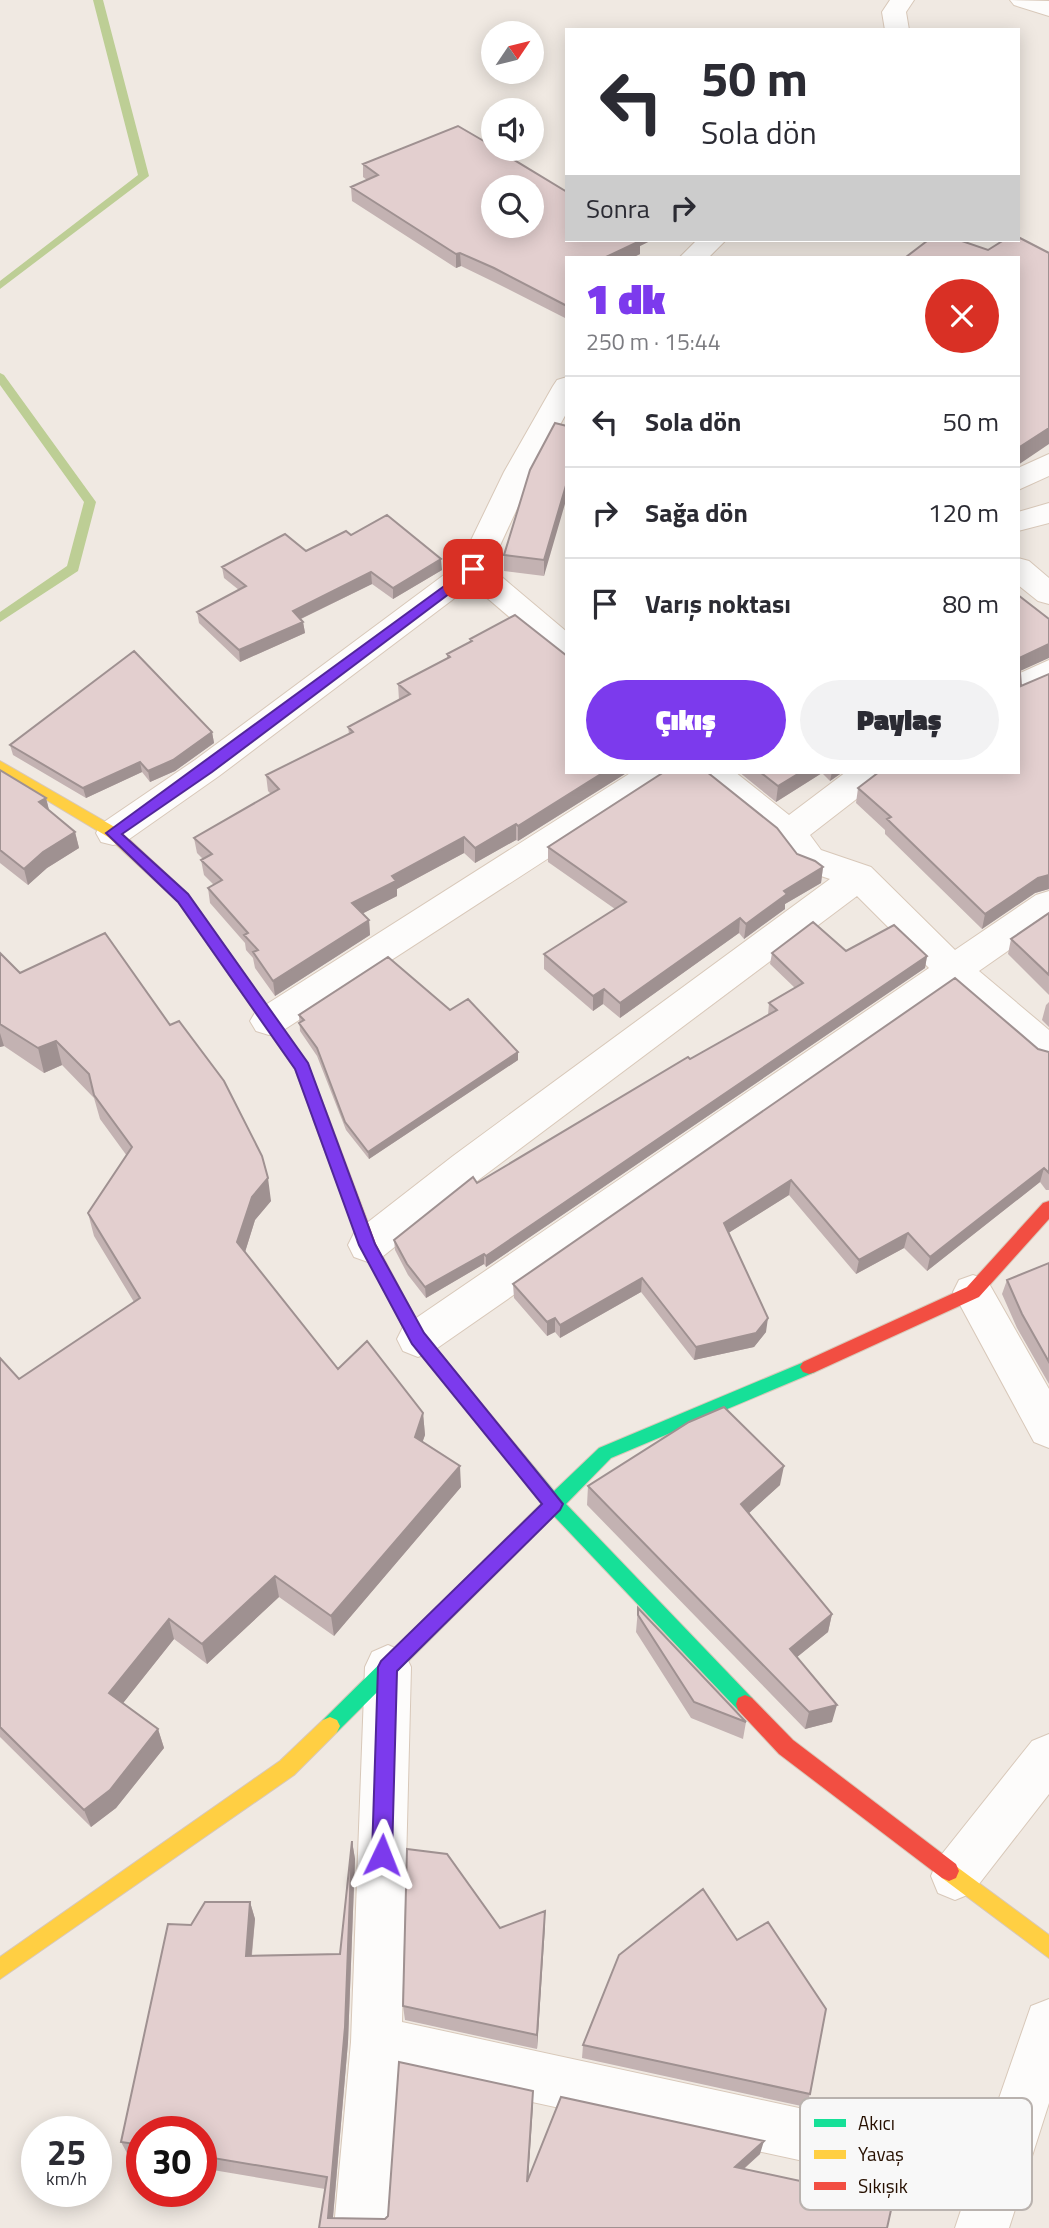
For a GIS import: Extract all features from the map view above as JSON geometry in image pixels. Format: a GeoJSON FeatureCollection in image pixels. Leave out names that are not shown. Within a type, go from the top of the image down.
{"type":"FeatureCollection","features":[{"type":"Feature","properties":{"kind":"street"},"geometry":{"type":"LineString","coordinates":[[897,28],[894,12],[902,0]]}},
{"type":"Feature","properties":{"kind":"street"},"geometry":{"type":"LineString","coordinates":[[1022,0],[1049,9]]}},
{"type":"Feature","properties":{"kind":"street"},"geometry":{"type":"LineString","coordinates":[[693,256],[711,242]]}},
{"type":"Feature","properties":{"kind":"street"},"geometry":{"type":"LineString","coordinates":[[113,833],[207,768],[473,569],[519,472],[565,390]]}},
{"type":"Feature","properties":{"kind":"street"},"geometry":{"type":"LineString","coordinates":[[1020,480],[1049,463]]}},
{"type":"Feature","properties":{"kind":"street"},"geometry":{"type":"LineString","coordinates":[[1020,521],[1049,513]]}},
{"type":"Feature","properties":{"kind":"street"},"geometry":{"type":"LineString","coordinates":[[473,569],[565,647]]}},
{"type":"Feature","properties":{"kind":"street"},"geometry":{"type":"LineString","coordinates":[[1020,570],[1049,594]]}},
{"type":"Feature","properties":{"kind":"street"},"geometry":{"type":"LineString","coordinates":[[1020,687],[1049,671]]}},
{"type":"Feature","properties":{"kind":"street"},"geometry":{"type":"LineString","coordinates":[[0,766],[113,833],[183,898],[302,1067],[368,1245],[418,1339],[554,1504],[786,1747],[1049,1948]]}},
{"type":"Feature","properties":{"kind":"street"},"geometry":{"type":"LineString","coordinates":[[269,1021],[654,774]]}},
{"type":"Feature","properties":{"kind":"street"},"geometry":{"type":"LineString","coordinates":[[715,774],[789,833],[809,859],[859,877],[954,971],[1049,1052]]}},
{"type":"Feature","properties":{"kind":"street"},"geometry":{"type":"LineString","coordinates":[[789,833],[866,774]]}},
{"type":"Feature","properties":{"kind":"street"},"geometry":{"type":"LineString","coordinates":[[368,1245],[467,1167],[859,877]]}},
{"type":"Feature","properties":{"kind":"street"},"geometry":{"type":"LineString","coordinates":[[418,1339],[1049,904]]}},
{"type":"Feature","properties":{"kind":"street"},"geometry":{"type":"LineString","coordinates":[[0,1969],[287,1768],[605,1453],[757,1390],[973,1292],[1049,1208]]}},
{"type":"Feature","properties":{"kind":"street"},"geometry":{"type":"LineString","coordinates":[[973,1292],[1049,1429]]}},
{"type":"Feature","properties":{"kind":"street"},"geometry":{"type":"LineString","coordinates":[[361,2228],[376,2042],[388,1667]]}},
{"type":"Feature","properties":{"kind":"street"},"geometry":{"type":"LineString","coordinates":[[955,1876],[1049,1757]]}},
{"type":"Feature","properties":{"kind":"street"},"geometry":{"type":"LineString","coordinates":[[1025,2098],[1049,2024]]}},
{"type":"Feature","properties":{"kind":"street"},"geometry":{"type":"LineString","coordinates":[[376,2042],[800,2134]]}},
{"type":"Feature","properties":{"kind":"building"},"geometry":{"type":"Polygon","coordinates":[[[458,126],[481,139],[481,161],[516,161],[539,175],[481,175],[481,238],[544,238],[544,178],[565,191],[565,242],[638,242],[608,256],[565,256],[565,305],[494,268],[460,253],[456,254],[351,187],[378,175],[363,164],[458,126]]]}},
{"type":"Feature","properties":{"kind":"building"},"geometry":{"type":"Polygon","coordinates":[[[1020,238],[1049,253],[1049,428],[1020,447],[1020,256],[907,256],[926,242],[965,242],[988,250],[1001,242],[1020,242],[1020,238]]]}},
{"type":"Feature","properties":{"kind":"building"},"geometry":{"type":"Polygon","coordinates":[[[555,423],[565,426],[565,489],[544,560],[504,555],[530,470],[555,423]]]}},
{"type":"Feature","properties":{"kind":"building"},"geometry":{"type":"Polygon","coordinates":[[[387,515],[441,559],[393,588],[371,572],[293,611],[303,622],[239,650],[197,612],[246,586],[222,567],[285,534],[306,551],[346,531],[351,535],[387,515]]]}},
{"type":"Feature","properties":{"kind":"building"},"geometry":{"type":"Polygon","coordinates":[[[1020,597],[1049,619],[1049,644],[1020,658],[1020,597]]]}},
{"type":"Feature","properties":{"kind":"building"},"geometry":{"type":"Polygon","coordinates":[[[515,615],[565,654],[565,774],[601,774],[518,826],[516,824],[475,848],[464,837],[392,876],[396,881],[352,903],[369,920],[273,981],[253,952],[258,950],[244,935],[248,933],[208,888],[222,880],[201,860],[212,854],[194,838],[279,789],[266,775],[353,732],[348,727],[410,694],[398,684],[450,657],[447,654],[472,641],[470,639],[515,615]]]}},
{"type":"Feature","properties":{"kind":"building"},"geometry":{"type":"Polygon","coordinates":[[[134,651],[212,732],[173,760],[148,771],[140,762],[83,788],[10,745],[134,651]]]}},
{"type":"Feature","properties":{"kind":"building"},"geometry":{"type":"Polygon","coordinates":[[[1020,672],[1021,686],[1049,674],[1049,875],[1038,878],[985,914],[887,819],[891,817],[858,788],[876,774],[1020,774],[1020,672]]]}},
{"type":"Feature","properties":{"kind":"building"},"geometry":{"type":"Polygon","coordinates":[[[0,770],[46,798],[39,802],[75,832],[43,852],[24,869],[0,850],[0,770]]]}},
{"type":"Feature","properties":{"kind":"building"},"geometry":{"type":"Polygon","coordinates":[[[661,774],[710,774],[777,828],[797,854],[823,867],[784,891],[787,894],[746,924],[740,918],[620,1003],[604,989],[593,996],[544,954],[626,902],[548,847],[661,774]]]}},
{"type":"Feature","properties":{"kind":"building"},"geometry":{"type":"Polygon","coordinates":[[[763,774],[798,774],[778,786],[763,774]]]}},
{"type":"Feature","properties":{"kind":"building"},"geometry":{"type":"Polygon","coordinates":[[[1049,913],[1049,975],[1011,939],[1049,913]]]}},
{"type":"Feature","properties":{"kind":"building"},"geometry":{"type":"Polygon","coordinates":[[[813,922],[846,951],[894,925],[927,956],[486,1256],[484,1254],[425,1287],[407,1264],[394,1240],[473,1177],[477,1183],[688,1057],[690,1059],[777,1010],[769,1003],[803,983],[772,953],[813,922]]]}},
{"type":"Feature","properties":{"kind":"building"},"geometry":{"type":"Polygon","coordinates":[[[105,933],[170,1025],[179,1021],[224,1081],[262,1156],[268,1178],[252,1197],[237,1242],[338,1369],[367,1341],[423,1413],[415,1437],[460,1466],[331,1616],[275,1576],[202,1644],[169,1619],[109,1693],[158,1729],[110,1790],[84,1810],[0,1727],[0,1358],[19,1379],[140,1298],[88,1213],[132,1147],[94,1095],[89,1074],[56,1041],[38,1048],[0,1024],[0,953],[20,973],[105,933]]]}},
{"type":"Feature","properties":{"kind":"building"},"geometry":{"type":"Polygon","coordinates":[[[388,957],[450,1010],[468,999],[518,1052],[368,1152],[345,1122],[317,1048],[299,1023],[304,1020],[299,1015],[388,957]]]}},
{"type":"Feature","properties":{"kind":"building"},"geometry":{"type":"Polygon","coordinates":[[[955,978],[1038,1049],[1049,1052],[1049,1173],[1044,1168],[930,1257],[908,1233],[859,1260],[791,1180],[724,1223],[768,1318],[756,1333],[696,1347],[642,1278],[560,1325],[555,1318],[547,1322],[513,1284],[955,978]]]}},
{"type":"Feature","properties":{"kind":"building"},"geometry":{"type":"Polygon","coordinates":[[[1049,1263],[1049,1362],[1022,1314],[1007,1280],[1049,1263]]]}},
{"type":"Feature","properties":{"kind":"building"},"geometry":{"type":"Polygon","coordinates":[[[724,1407],[784,1466],[741,1504],[832,1614],[790,1649],[837,1705],[809,1712],[588,1486],[689,1422],[724,1407]]]}},
{"type":"Feature","properties":{"kind":"building"},"geometry":{"type":"Polygon","coordinates":[[[638,1608],[746,1722],[694,1702],[638,1615],[638,1608]]]}},
{"type":"Feature","properties":{"kind":"building"},"geometry":{"type":"Polygon","coordinates":[[[352,1841],[345,2027],[328,2218],[385,2219],[388,2216],[399,2062],[533,2091],[527,2182],[561,2097],[764,2141],[735,2167],[800,2181],[800,2210],[891,2210],[887,2228],[319,2228],[327,2177],[217,2159],[217,2116],[127,2116],[168,1924],[191,1925],[205,1902],[250,1902],[246,1956],[340,1954],[352,1841]]]}},
{"type":"Feature","properties":{"kind":"building"},"geometry":{"type":"Polygon","coordinates":[[[407,1849],[447,1854],[500,1928],[545,1911],[537,2035],[403,2006],[407,1849]]]}},
{"type":"Feature","properties":{"kind":"building"},"geometry":{"type":"Polygon","coordinates":[[[703,1889],[737,1940],[768,1922],[826,2009],[810,2094],[583,2045],[619,1955],[703,1889]]]}},
{"type":"Feature","properties":{"kind":"building"},"geometry":{"type":"Polygon","coordinates":[[[126,2119],[126,2143],[121,2142],[126,2119]]]}},
{"type":"Feature","properties":{"kind":"waterway"},"geometry":{"type":"LineString","coordinates":[[0,286],[144,176],[98,0]]}},
{"type":"Feature","properties":{"kind":"waterway"},"geometry":{"type":"LineString","coordinates":[[0,377],[90,502],[73,568],[0,618]]}},
{"type":"Feature","properties":{"kind":"traffic: fast"},"geometry":{"type":"LineString","coordinates":[[330,1726],[605,1453],[809,1367]]}},
{"type":"Feature","properties":{"kind":"traffic: fast"},"geometry":{"type":"LineString","coordinates":[[508,1448],[554,1504],[745,1704]]}},
{"type":"Feature","properties":{"kind":"traffic: slow"},"geometry":{"type":"LineString","coordinates":[[0,766],[113,833],[183,898],[302,1067],[321,1119]]}},
{"type":"Feature","properties":{"kind":"traffic: slow"},"geometry":{"type":"LineString","coordinates":[[0,1969],[287,1768],[330,1726]]}},
{"type":"Feature","properties":{"kind":"traffic: slow"},"geometry":{"type":"LineString","coordinates":[[949,1871],[1049,1948]]}},
{"type":"Feature","properties":{"kind":"traffic: jam"},"geometry":{"type":"LineString","coordinates":[[321,1119],[368,1245],[418,1339],[508,1448]]}},
{"type":"Feature","properties":{"kind":"traffic: jam"},"geometry":{"type":"LineString","coordinates":[[809,1367],[973,1292],[1049,1208]]}},
{"type":"Feature","properties":{"kind":"traffic: jam"},"geometry":{"type":"LineString","coordinates":[[745,1704],[786,1747],[949,1871]]}},
{"type":"Feature","properties":{"kind":"route"},"geometry":{"type":"LineString","coordinates":[[382,1855],[388,1667],[554,1504],[418,1339],[368,1245],[302,1067],[183,898],[113,833],[207,768],[473,569]]}}]}
